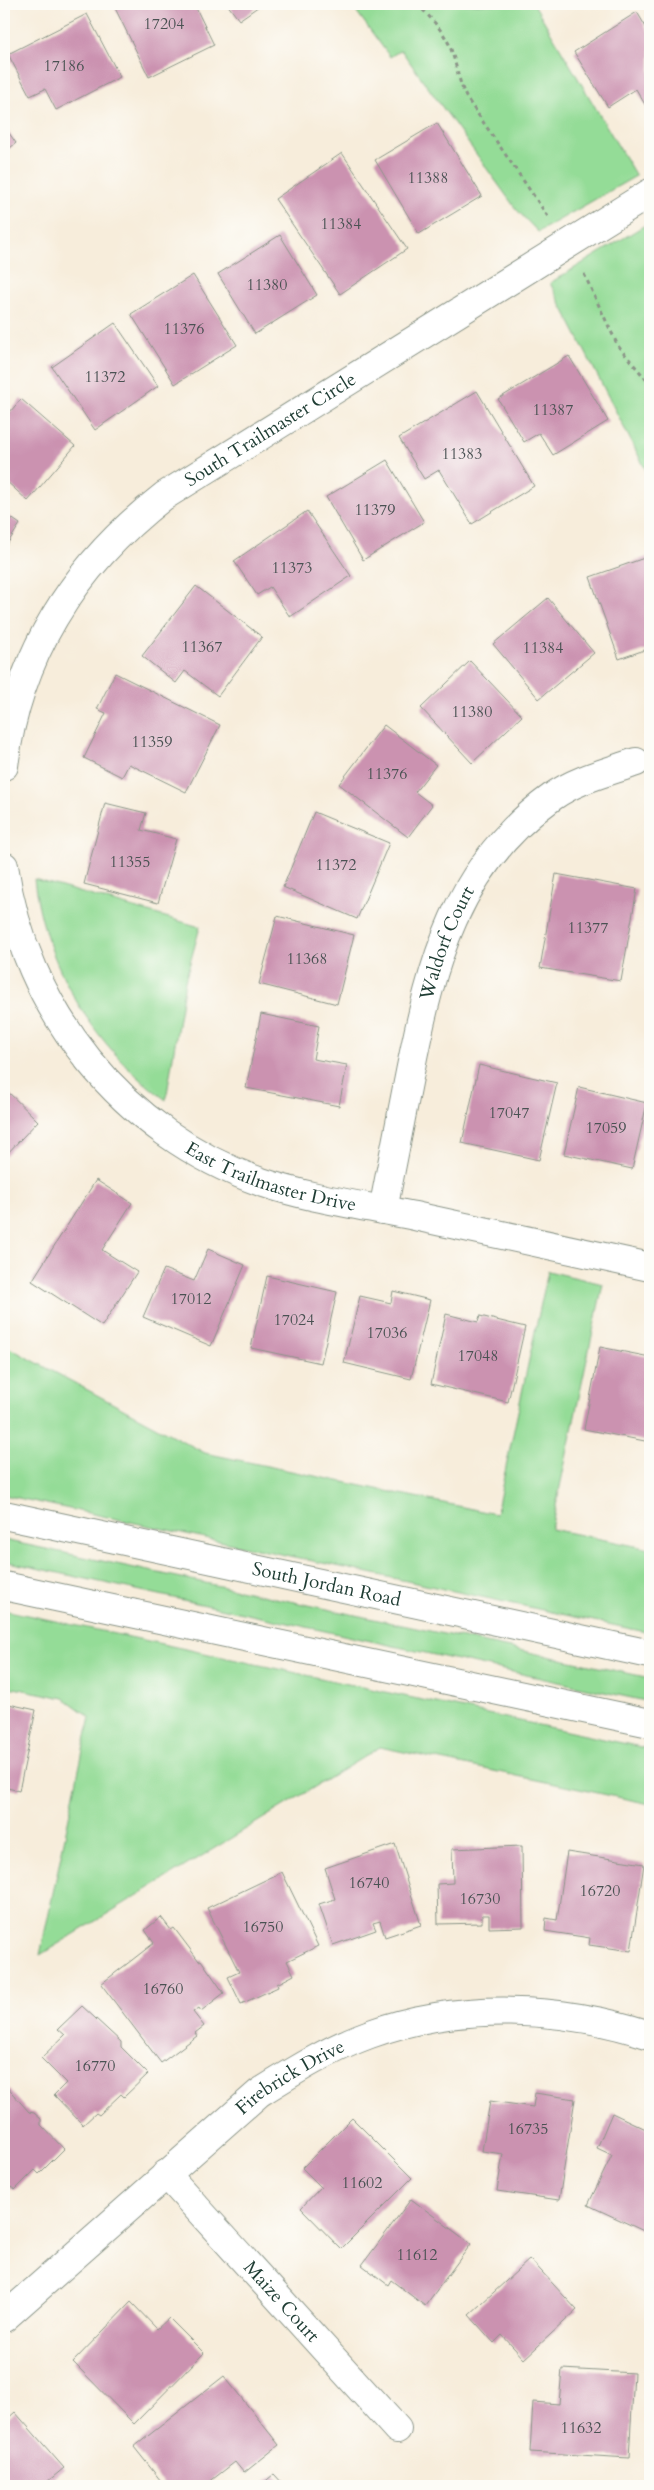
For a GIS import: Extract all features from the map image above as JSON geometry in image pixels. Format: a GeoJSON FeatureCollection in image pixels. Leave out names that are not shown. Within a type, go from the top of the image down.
{"type":"FeatureCollection","features":[{"type":"Feature","properties":{"kind":"street","name":"South Trailmaster Circle"},"geometry":{"type":"LineString","coordinates":[[4,766],[10,730],[22,683],[45,632],[90,566],[145,510],[164,496],[650,193]]}},
{"type":"Feature","properties":{"kind":"street","name":"Waldorf Court"},"geometry":{"type":"LineString","coordinates":[[383,1210],[424,1002],[444,937],[473,881],[510,833],[553,796],[578,782],[636,762]]}},
{"type":"Feature","properties":{"kind":"street"},"geometry":{"type":"LineString","coordinates":[[4,866],[8,912]]}},
{"type":"Feature","properties":{"kind":"street","name":"East Trailmaster Drive"},"geometry":{"type":"LineString","coordinates":[[8,912],[45,994],[72,1040],[108,1084],[141,1114],[160,1130],[200,1154],[259,1181],[281,1188],[650,1268]]}},
{"type":"Feature","properties":{"kind":"street","name":"South Jordan Road"},"geometry":{"type":"LineString","coordinates":[[4,1515],[650,1654]]}},
{"type":"Feature","properties":{"kind":"street"},"geometry":{"type":"LineString","coordinates":[[4,1586],[650,1723]]}},
{"type":"Feature","properties":{"kind":"street","name":"Firebrick Drive"},"geometry":{"type":"LineString","coordinates":[[4,2318],[259,2093],[296,2069],[370,2034],[414,2022],[500,2012],[581,2016],[650,2035]]}},
{"type":"Feature","properties":{"kind":"street","name":"Maize Court"},"geometry":{"type":"LineString","coordinates":[[166,2174],[397,2429]]}},
{"type":"Feature","properties":{"kind":"path"},"geometry":{"type":"LineString","coordinates":[[417,4],[438,26],[449,45],[458,79],[466,97],[553,225]]}},
{"type":"Feature","properties":{"kind":"path"},"geometry":{"type":"LineString","coordinates":[[582,271],[618,346],[650,384]]}},
{"type":"Feature","properties":{"kind":"green space"},"geometry":{"type":"Polygon","coordinates":[[[351,4],[534,4],[636,176],[538,232],[516,209],[401,50],[390,57],[351,4]]]}},
{"type":"Feature","properties":{"kind":"green space"},"geometry":{"type":"Polygon","coordinates":[[[650,222],[650,478],[550,283],[650,222]]]}},
{"type":"Feature","properties":{"kind":"green space"},"geometry":{"type":"Polygon","coordinates":[[[34,879],[200,927],[185,981],[166,1100],[140,1079],[117,1056],[96,1030],[78,1003],[62,974],[49,943],[40,912],[34,879]]]}},
{"type":"Feature","properties":{"kind":"green space"},"geometry":{"type":"Polygon","coordinates":[[[548,1271],[603,1284],[551,1529],[650,1549],[650,1633],[4,1495],[4,1345],[205,1453],[496,1514],[548,1271]]]}},
{"type":"Feature","properties":{"kind":"green space"},"geometry":{"type":"Polygon","coordinates":[[[4,1540],[650,1678],[650,1702],[4,1561],[4,1540]]]}},
{"type":"Feature","properties":{"kind":"green space"},"geometry":{"type":"Polygon","coordinates":[[[4,1610],[650,1749],[650,1804],[380,1747],[40,1955],[90,1717],[64,1698],[4,1686],[4,1610]]]}},
{"type":"Feature","properties":{"kind":"building"},"geometry":{"type":"Polygon","coordinates":[[[113,4],[194,4],[214,45],[149,77],[113,4]]]}},
{"type":"Feature","properties":{"kind":"building"},"geometry":{"type":"Polygon","coordinates":[[[227,4],[262,4],[239,20],[227,4]]]}},
{"type":"Feature","properties":{"kind":"building"},"geometry":{"type":"Polygon","coordinates":[[[637,12],[650,34],[650,106],[647,108],[636,89],[608,107],[574,52],[637,12]]]}},
{"type":"Feature","properties":{"kind":"building"},"geometry":{"type":"Polygon","coordinates":[[[87,14],[120,77],[56,110],[45,89],[30,96],[8,54],[87,14]]]}},
{"type":"Feature","properties":{"kind":"building"},"geometry":{"type":"Polygon","coordinates":[[[437,123],[482,196],[419,234],[375,160],[437,123]]]}},
{"type":"Feature","properties":{"kind":"building"},"geometry":{"type":"Polygon","coordinates":[[[4,126],[16,143],[4,153],[4,126]]]}},
{"type":"Feature","properties":{"kind":"building"},"geometry":{"type":"Polygon","coordinates":[[[342,153],[407,249],[340,294],[275,199],[342,153]]]}},
{"type":"Feature","properties":{"kind":"building"},"geometry":{"type":"Polygon","coordinates":[[[280,235],[317,295],[255,334],[218,274],[280,235]]]}},
{"type":"Feature","properties":{"kind":"building"},"geometry":{"type":"Polygon","coordinates":[[[193,275],[237,345],[175,384],[131,314],[193,275]]]}},
{"type":"Feature","properties":{"kind":"building"},"geometry":{"type":"Polygon","coordinates":[[[115,323],[158,386],[95,430],[52,367],[115,323]]]}},
{"type":"Feature","properties":{"kind":"building"},"geometry":{"type":"Polygon","coordinates":[[[569,356],[608,421],[553,455],[539,433],[524,442],[498,399],[569,356]]]}},
{"type":"Feature","properties":{"kind":"building"},"geometry":{"type":"Polygon","coordinates":[[[477,391],[534,486],[472,524],[439,470],[424,479],[399,438],[477,391]]]}},
{"type":"Feature","properties":{"kind":"building"},"geometry":{"type":"Polygon","coordinates":[[[21,399],[75,446],[28,501],[4,479],[4,419],[21,399]]]}},
{"type":"Feature","properties":{"kind":"building"},"geometry":{"type":"Polygon","coordinates":[[[387,460],[424,522],[363,560],[326,497],[387,460]]]}},
{"type":"Feature","properties":{"kind":"building"},"geometry":{"type":"Polygon","coordinates":[[[307,511],[351,576],[290,617],[270,587],[257,595],[234,561],[307,511]]]}},
{"type":"Feature","properties":{"kind":"building"},"geometry":{"type":"Polygon","coordinates":[[[4,513],[20,524],[4,549],[4,513]]]}},
{"type":"Feature","properties":{"kind":"building"},"geometry":{"type":"Polygon","coordinates":[[[650,556],[650,609],[646,610],[650,624],[650,648],[619,659],[590,577],[650,556]]]}},
{"type":"Feature","properties":{"kind":"building"},"geometry":{"type":"Polygon","coordinates":[[[196,586],[262,637],[218,696],[185,671],[176,683],[142,656],[196,586]]]}},
{"type":"Feature","properties":{"kind":"building"},"geometry":{"type":"Polygon","coordinates":[[[548,598],[594,653],[539,699],[493,644],[548,598]]]}},
{"type":"Feature","properties":{"kind":"building"},"geometry":{"type":"Polygon","coordinates":[[[470,661],[522,716],[472,763],[421,708],[470,661]]]}},
{"type":"Feature","properties":{"kind":"building"},"geometry":{"type":"Polygon","coordinates":[[[115,673],[220,725],[186,792],[129,764],[122,777],[84,758],[106,713],[97,709],[115,673]]]}},
{"type":"Feature","properties":{"kind":"building"},"geometry":{"type":"Polygon","coordinates":[[[384,725],[436,765],[415,792],[432,805],[408,837],[339,784],[384,725]]]}},
{"type":"Feature","properties":{"kind":"building"},"geometry":{"type":"Polygon","coordinates":[[[105,803],[146,813],[141,830],[176,839],[158,903],[84,884],[105,803]]]}},
{"type":"Feature","properties":{"kind":"building"},"geometry":{"type":"Polygon","coordinates":[[[314,812],[389,843],[357,919],[283,887],[314,812]]]}},
{"type":"Feature","properties":{"kind":"building"},"geometry":{"type":"Polygon","coordinates":[[[556,874],[637,889],[621,981],[540,968],[556,874]]]}},
{"type":"Feature","properties":{"kind":"building"},"geometry":{"type":"Polygon","coordinates":[[[277,916],[354,935],[337,1004],[259,984],[277,916]]]}},
{"type":"Feature","properties":{"kind":"building"},"geometry":{"type":"Polygon","coordinates":[[[261,1014],[319,1026],[313,1059],[347,1065],[339,1106],[246,1088],[261,1014]]]}},
{"type":"Feature","properties":{"kind":"building"},"geometry":{"type":"Polygon","coordinates":[[[479,1065],[557,1083],[539,1160],[462,1143],[479,1065]]]}},
{"type":"Feature","properties":{"kind":"building"},"geometry":{"type":"Polygon","coordinates":[[[579,1087],[647,1103],[632,1169],[564,1154],[579,1087]]]}},
{"type":"Feature","properties":{"kind":"building"},"geometry":{"type":"Polygon","coordinates":[[[4,1088],[38,1121],[4,1157],[4,1088]]]}},
{"type":"Feature","properties":{"kind":"building"},"geometry":{"type":"Polygon","coordinates":[[[96,1180],[132,1203],[102,1250],[137,1272],[102,1326],[32,1281],[96,1180]]]}},
{"type":"Feature","properties":{"kind":"building"},"geometry":{"type":"Polygon","coordinates":[[[208,1249],[245,1265],[211,1346],[143,1317],[164,1269],[194,1281],[208,1249]]]}},
{"type":"Feature","properties":{"kind":"building"},"geometry":{"type":"Polygon","coordinates":[[[267,1276],[337,1292],[321,1363],[251,1348],[267,1276]]]}},
{"type":"Feature","properties":{"kind":"building"},"geometry":{"type":"Polygon","coordinates":[[[393,1291],[430,1300],[411,1379],[344,1363],[360,1296],[391,1303],[393,1291]]]}},
{"type":"Feature","properties":{"kind":"building"},"geometry":{"type":"Polygon","coordinates":[[[446,1314],[478,1322],[480,1316],[525,1327],[508,1402],[431,1384],[446,1314]]]}},
{"type":"Feature","properties":{"kind":"building"},"geometry":{"type":"Polygon","coordinates":[[[600,1347],[650,1357],[650,1442],[584,1429],[600,1347]]]}},
{"type":"Feature","properties":{"kind":"building"},"geometry":{"type":"Polygon","coordinates":[[[4,1703],[36,1710],[19,1791],[4,1787],[4,1703]]]}},
{"type":"Feature","properties":{"kind":"building"},"geometry":{"type":"Polygon","coordinates":[[[395,1844],[421,1925],[385,1937],[380,1921],[373,1923],[376,1930],[333,1945],[319,1904],[335,1899],[325,1868],[395,1844]]]}},
{"type":"Feature","properties":{"kind":"building"},"geometry":{"type":"Polygon","coordinates":[[[522,1846],[523,1927],[489,1928],[489,1915],[482,1915],[482,1923],[438,1924],[437,1884],[453,1883],[452,1849],[522,1846]]]}},
{"type":"Feature","properties":{"kind":"building"},"geometry":{"type":"Polygon","coordinates":[[[567,1852],[644,1864],[631,1951],[589,1945],[590,1938],[545,1931],[546,1918],[557,1920],[567,1852]]]}},
{"type":"Feature","properties":{"kind":"building"},"geometry":{"type":"Polygon","coordinates":[[[282,1872],[318,1946],[287,1961],[294,1975],[277,1984],[278,1987],[241,2004],[228,1977],[239,1972],[207,1908],[282,1872]]]}},
{"type":"Feature","properties":{"kind":"building"},"geometry":{"type":"Polygon","coordinates":[[[161,1917],[171,1930],[174,1928],[199,1961],[201,1960],[224,1993],[201,2011],[199,2008],[193,2012],[204,2026],[195,2033],[197,2036],[161,2063],[101,1984],[154,1943],[145,1930],[161,1917]]]}},
{"type":"Feature","properties":{"kind":"building"},"geometry":{"type":"Polygon","coordinates":[[[82,2006],[121,2042],[121,2047],[148,2074],[124,2097],[121,2094],[99,2115],[96,2113],[83,2125],[54,2095],[66,2083],[41,2058],[65,2035],[58,2029],[82,2006]]]}},
{"type":"Feature","properties":{"kind":"building"},"geometry":{"type":"Polygon","coordinates":[[[4,2084],[29,2112],[34,2113],[41,2119],[41,2125],[64,2149],[39,2174],[35,2170],[15,2190],[11,2187],[4,2195],[4,2084]]]}},
{"type":"Feature","properties":{"kind":"building"},"geometry":{"type":"Polygon","coordinates":[[[535,2093],[575,2099],[559,2200],[497,2191],[503,2154],[482,2151],[490,2101],[533,2107],[535,2093]]]}},
{"type":"Feature","properties":{"kind":"building"},"geometry":{"type":"Polygon","coordinates":[[[612,2113],[650,2131],[650,2228],[648,2233],[588,2205],[612,2155],[597,2148],[612,2113]]]}},
{"type":"Feature","properties":{"kind":"building"},"geometry":{"type":"Polygon","coordinates":[[[352,2118],[412,2178],[341,2249],[301,2208],[321,2187],[302,2168],[352,2118]]]}},
{"type":"Feature","properties":{"kind":"building"},"geometry":{"type":"Polygon","coordinates":[[[411,2199],[471,2244],[425,2306],[391,2280],[388,2285],[362,2265],[411,2199]]]}},
{"type":"Feature","properties":{"kind":"building"},"geometry":{"type":"Polygon","coordinates":[[[530,2259],[577,2310],[524,2359],[502,2335],[494,2343],[469,2315],[530,2259]]]}},
{"type":"Feature","properties":{"kind":"building"},"geometry":{"type":"Polygon","coordinates":[[[131,2302],[157,2329],[169,2318],[204,2353],[134,2424],[73,2362],[131,2302]]]}},
{"type":"Feature","properties":{"kind":"building"},"geometry":{"type":"Polygon","coordinates":[[[562,2369],[634,2373],[629,2458],[530,2452],[533,2402],[559,2404],[562,2369]]]}},
{"type":"Feature","properties":{"kind":"building"},"geometry":{"type":"Polygon","coordinates":[[[224,2376],[279,2445],[244,2473],[235,2462],[204,2486],[165,2486],[134,2447],[224,2376]]]}},
{"type":"Feature","properties":{"kind":"building"},"geometry":{"type":"Polygon","coordinates":[[[15,2412],[64,2468],[42,2486],[4,2486],[4,2422],[15,2412]]]}},
{"type":"Feature","properties":{"kind":"building"},"geometry":{"type":"Polygon","coordinates":[[[274,2474],[285,2486],[260,2486],[274,2474]]]}}]}
